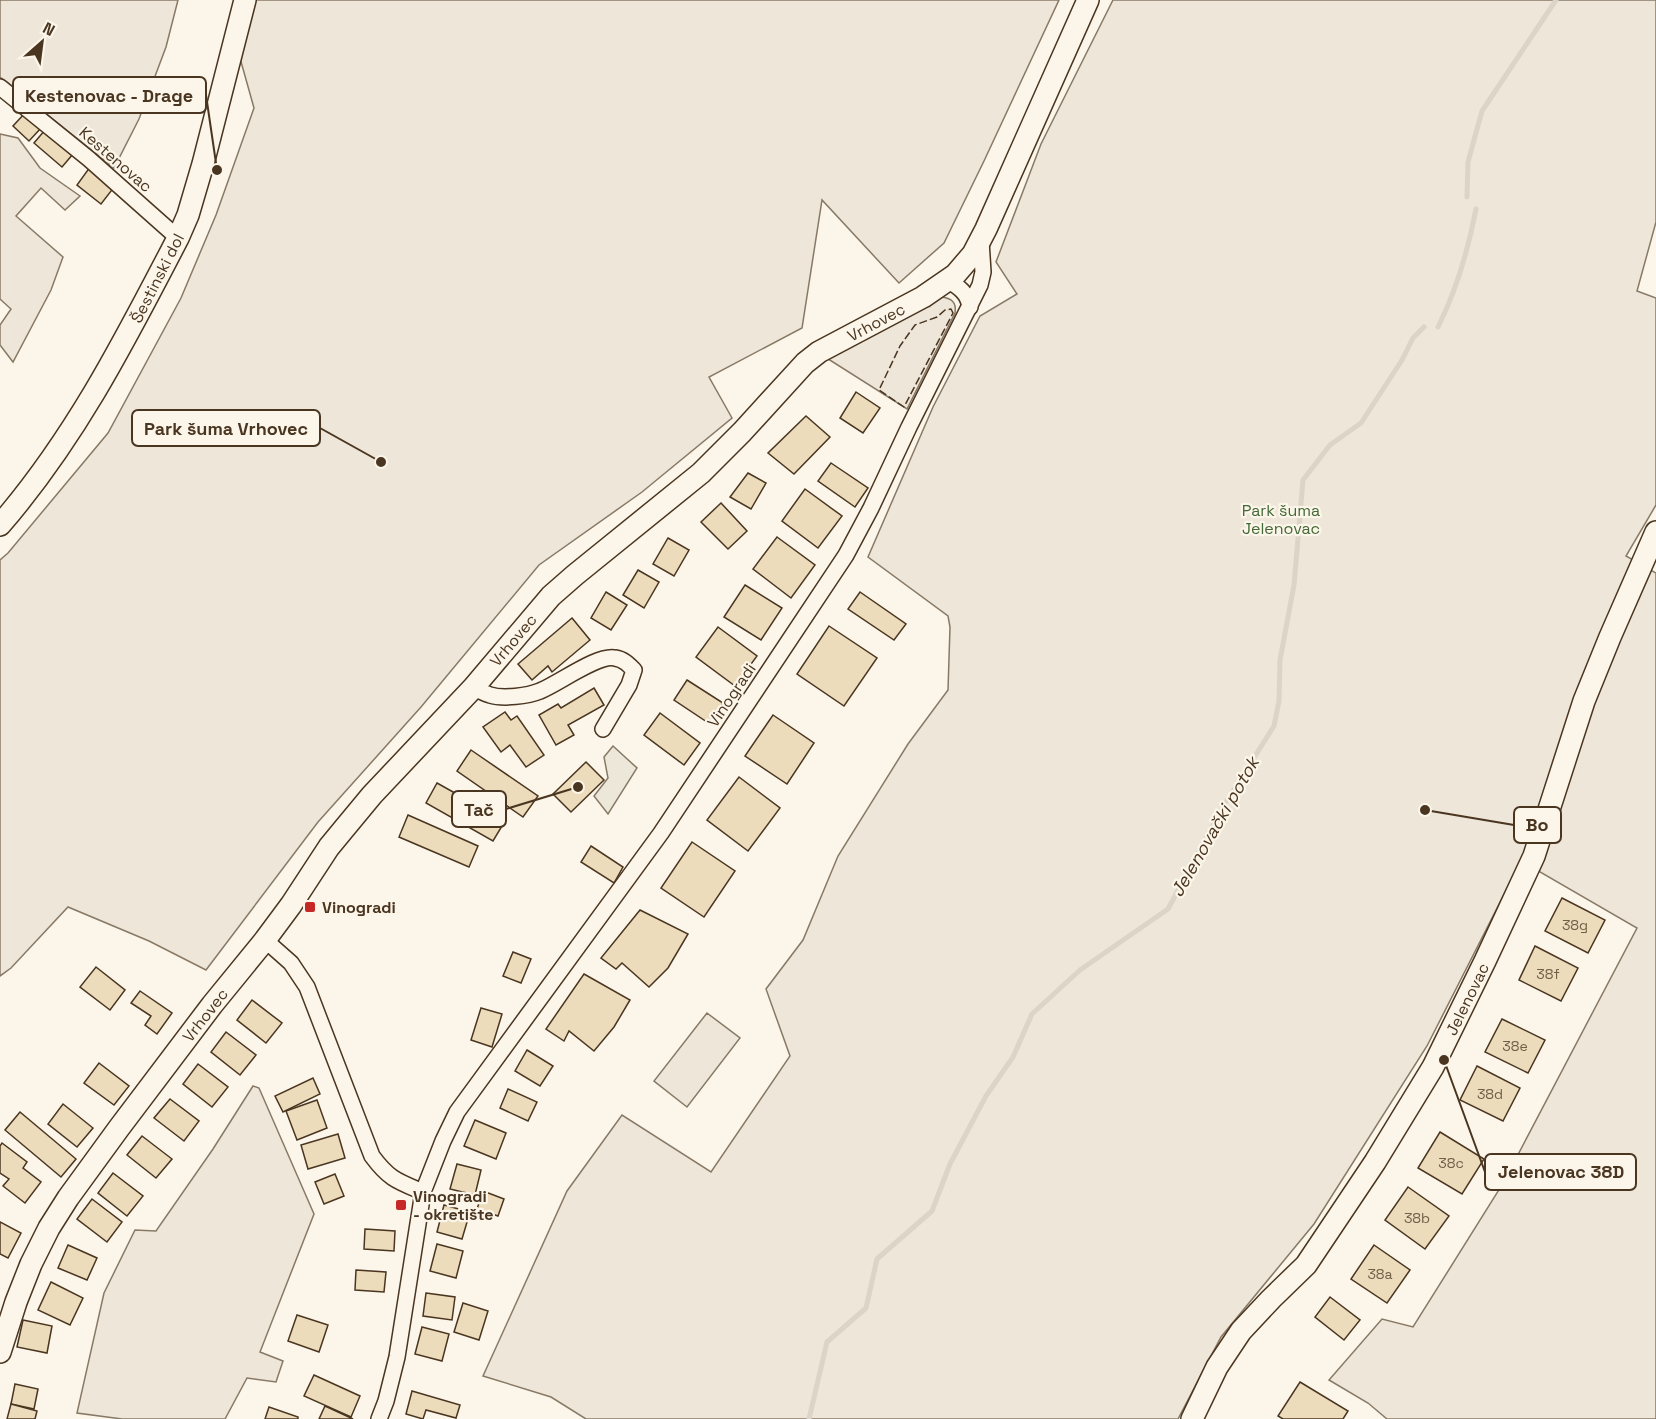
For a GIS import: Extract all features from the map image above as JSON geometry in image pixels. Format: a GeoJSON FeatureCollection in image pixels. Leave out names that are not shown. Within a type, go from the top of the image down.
{"type":"FeatureCollection","features":[{"type":"Feature","properties":{"kind":"street","name":"Šestinski dol"},"geometry":{"type":"LineString","coordinates":[[0,525],[61,447],[102,382],[178,238],[188,215],[203,164],[245,0]]}},
{"type":"Feature","properties":{"kind":"street","name":"Vrhovec"},"geometry":{"type":"LineString","coordinates":[[0,1352],[31,1264],[49,1228],[68,1198],[183,1043],[265,940],[329,847],[372,795],[473,687],[551,596],[701,473],[805,363],[819,352],[923,297],[955,275],[973,254],[1088,0]]}},
{"type":"Feature","properties":{"kind":"street","name":"Kestenovac"},"geometry":{"type":"LineString","coordinates":[[0,87],[89,159],[178,238]]}},
{"type":"Feature","properties":{"kind":"street","name":"Vinogradi"},"geometry":{"type":"LineString","coordinates":[[379,1419],[397,1357],[423,1191],[457,1112],[661,833],[846,555],[980,285],[983,272],[981,240]]}},
{"type":"Feature","properties":{"kind":"street"},"geometry":{"type":"LineString","coordinates":[[947,280],[965,293],[970,307]]}},
{"type":"Feature","properties":{"kind":"street","name":"Jelenovac"},"geometry":{"type":"LineString","coordinates":[[1192,1419],[1217,1367],[1241,1331],[1306,1265],[1376,1162],[1433,1066],[1534,856],[1584,701],[1656,532]]}},
{"type":"Feature","properties":{"kind":"street"},"geometry":{"type":"LineString","coordinates":[[473,687],[491,695],[519,696],[538,692],[599,659],[614,657],[627,662],[634,670],[630,685],[603,729]]}},
{"type":"Feature","properties":{"kind":"street"},"geometry":{"type":"LineString","coordinates":[[265,940],[291,963],[307,987],[372,1156],[398,1182],[423,1191]]}},
{"type":"Feature","properties":{"kind":"green space"},"geometry":{"type":"Polygon","coordinates":[[[0,0],[178,0],[166,47],[139,119],[114,168],[0,77],[0,0]]]}},
{"type":"Feature","properties":{"kind":"green space"},"geometry":{"type":"Polygon","coordinates":[[[254,0],[1059,0],[944,243],[899,283],[822,200],[802,328],[709,377],[732,418],[642,492],[539,565],[421,707],[318,822],[206,970],[149,941],[68,907],[11,968],[0,976],[0,560],[108,433],[181,298],[216,215],[254,108],[238,51],[254,0]]]}},
{"type":"Feature","properties":{"kind":"green space","name":"Park šuma Jelenovac"},"geometry":{"type":"Polygon","coordinates":[[[1113,0],[1656,0],[1656,222],[1637,291],[1656,298],[1656,505],[1626,556],[1656,573],[1656,1419],[1387,1419],[1368,1403],[1329,1380],[1382,1319],[1413,1327],[1502,1185],[1637,928],[1521,861],[1427,1046],[1314,1224],[1221,1337],[1178,1419],[586,1419],[551,1397],[483,1376],[567,1191],[622,1115],[711,1172],[790,1056],[766,989],[803,940],[838,856],[908,744],[948,690],[950,627],[948,616],[868,557],[933,407],[980,316],[1017,294],[996,262],[1041,144],[1113,0]]]}},
{"type":"Feature","properties":{"kind":"green space"},"geometry":{"type":"Polygon","coordinates":[[[0,134],[18,138],[40,168],[80,196],[65,210],[41,188],[16,216],[63,257],[51,290],[13,362],[0,345],[0,325],[11,309],[0,299],[0,134]]]}},
{"type":"Feature","properties":{"kind":"green space"},"geometry":{"type":"Polygon","coordinates":[[[941,297],[953,301],[955,313],[907,409],[825,357],[941,297]]]}},
{"type":"Feature","properties":{"kind":"green space"},"geometry":{"type":"Polygon","coordinates":[[[707,1013],[740,1038],[687,1107],[654,1081],[707,1013]]]}},
{"type":"Feature","properties":{"kind":"green space"},"geometry":{"type":"Polygon","coordinates":[[[253,1086],[259,1088],[314,1214],[260,1352],[283,1361],[276,1382],[247,1378],[225,1419],[122,1419],[77,1413],[104,1293],[135,1230],[156,1231],[253,1086]]]}},
{"type":"Feature","properties":{"kind":"shaded area"},"geometry":{"type":"Polygon","coordinates":[[[613,746],[637,768],[608,814],[594,796],[608,778],[604,757],[613,746]]]}},
{"type":"Feature","properties":{"kind":"building"},"geometry":{"type":"Polygon","coordinates":[[[25,113],[41,128],[29,141],[13,126],[25,113]]]}},
{"type":"Feature","properties":{"kind":"building"},"geometry":{"type":"Polygon","coordinates":[[[45,130],[73,154],[62,167],[34,143],[45,130]]]}},
{"type":"Feature","properties":{"kind":"building"},"geometry":{"type":"Polygon","coordinates":[[[90,167],[115,186],[101,204],[77,185],[90,167]]]}},
{"type":"Feature","properties":{"kind":"building"},"geometry":{"type":"Polygon","coordinates":[[[856,392],[880,408],[863,433],[840,418],[856,392]]]}},
{"type":"Feature","properties":{"kind":"building"},"geometry":{"type":"Polygon","coordinates":[[[806,416],[830,437],[794,474],[768,453],[806,416]]]}},
{"type":"Feature","properties":{"kind":"building"},"geometry":{"type":"Polygon","coordinates":[[[831,463],[868,488],[855,507],[818,481],[831,463]]]}},
{"type":"Feature","properties":{"kind":"building"},"geometry":{"type":"Polygon","coordinates":[[[748,473],[766,483],[751,509],[730,497],[748,473]]]}},
{"type":"Feature","properties":{"kind":"building"},"geometry":{"type":"Polygon","coordinates":[[[805,489],[842,516],[818,548],[782,521],[805,489]]]}},
{"type":"Feature","properties":{"kind":"building"},"geometry":{"type":"Polygon","coordinates":[[[721,503],[747,531],[728,549],[701,522],[721,503]]]}},
{"type":"Feature","properties":{"kind":"building"},"geometry":{"type":"Polygon","coordinates":[[[777,537],[815,565],[791,598],[753,569],[777,537]]]}},
{"type":"Feature","properties":{"kind":"building"},"geometry":{"type":"Polygon","coordinates":[[[668,538],[689,550],[674,576],[653,564],[668,538]]]}},
{"type":"Feature","properties":{"kind":"building"},"geometry":{"type":"Polygon","coordinates":[[[638,570],[659,582],[644,608],[623,595],[638,570]]]}},
{"type":"Feature","properties":{"kind":"building"},"geometry":{"type":"Polygon","coordinates":[[[745,585],[782,608],[761,640],[724,617],[745,585]]]}},
{"type":"Feature","properties":{"kind":"building"},"geometry":{"type":"Polygon","coordinates":[[[606,592],[627,605],[611,630],[591,618],[606,592]]]}},
{"type":"Feature","properties":{"kind":"building"},"geometry":{"type":"Polygon","coordinates":[[[860,592],[906,624],[894,640],[848,609],[860,592]]]}},
{"type":"Feature","properties":{"kind":"building"},"geometry":{"type":"Polygon","coordinates":[[[572,618],[590,640],[552,672],[548,666],[532,680],[518,664],[572,618]]]}},
{"type":"Feature","properties":{"kind":"building"},"geometry":{"type":"Polygon","coordinates":[[[829,626],[877,658],[844,706],[797,674],[829,626]]]}},
{"type":"Feature","properties":{"kind":"building"},"geometry":{"type":"Polygon","coordinates":[[[718,627],[757,656],[735,686],[696,657],[718,627]]]}},
{"type":"Feature","properties":{"kind":"building"},"geometry":{"type":"Polygon","coordinates":[[[687,680],[723,703],[710,724],[674,700],[687,680]]]}},
{"type":"Feature","properties":{"kind":"building"},"geometry":{"type":"Polygon","coordinates":[[[594,688],[604,705],[568,725],[574,735],[556,745],[539,715],[558,704],[561,708],[594,688]]]}},
{"type":"Feature","properties":{"kind":"building"},"geometry":{"type":"Polygon","coordinates":[[[505,712],[511,720],[517,716],[544,755],[526,767],[510,745],[501,752],[483,727],[505,712]]]}},
{"type":"Feature","properties":{"kind":"building"},"geometry":{"type":"Polygon","coordinates":[[[660,713],[700,743],[684,765],[644,735],[660,713]]]}},
{"type":"Feature","properties":{"kind":"building"},"geometry":{"type":"Polygon","coordinates":[[[773,715],[814,743],[787,784],[745,756],[773,715]]]}},
{"type":"Feature","properties":{"kind":"building"},"geometry":{"type":"Polygon","coordinates":[[[471,750],[538,796],[523,817],[457,771],[471,750]]]}},
{"type":"Feature","properties":{"kind":"building"},"geometry":{"type":"Polygon","coordinates":[[[586,762],[604,780],[571,812],[553,794],[586,762]]]}},
{"type":"Feature","properties":{"kind":"building"},"geometry":{"type":"Polygon","coordinates":[[[739,777],[780,808],[748,851],[707,820],[739,777]]]}},
{"type":"Feature","properties":{"kind":"building"},"geometry":{"type":"Polygon","coordinates":[[[437,783],[505,821],[493,841],[426,803],[437,783]]]}},
{"type":"Feature","properties":{"kind":"building"},"geometry":{"type":"Polygon","coordinates":[[[408,815],[478,846],[469,867],[399,837],[408,815]]]}},
{"type":"Feature","properties":{"kind":"building"},"geometry":{"type":"Polygon","coordinates":[[[692,842],[735,871],[704,917],[661,888],[692,842]]]}},
{"type":"Feature","properties":{"kind":"building"},"geometry":{"type":"Polygon","coordinates":[[[591,846],[623,867],[614,883],[581,862],[591,846]]]}},
{"type":"Feature","properties":{"kind":"building"},"geometry":{"type":"Polygon","coordinates":[[[1562,898],[1605,920],[1588,953],[1545,931],[1562,898]]]}},
{"type":"Feature","properties":{"kind":"building"},"geometry":{"type":"Polygon","coordinates":[[[640,910],[688,934],[668,968],[649,987],[622,963],[616,969],[601,958],[640,910]]]}},
{"type":"Feature","properties":{"kind":"building"},"geometry":{"type":"Polygon","coordinates":[[[1535,946],[1578,968],[1561,1001],[1519,980],[1535,946]]]}},
{"type":"Feature","properties":{"kind":"building"},"geometry":{"type":"Polygon","coordinates":[[[513,952],[531,959],[521,983],[503,976],[513,952]]]}},
{"type":"Feature","properties":{"kind":"building"},"geometry":{"type":"Polygon","coordinates":[[[96,967],[125,990],[110,1010],[80,987],[96,967]]]}},
{"type":"Feature","properties":{"kind":"building"},"geometry":{"type":"Polygon","coordinates":[[[584,974],[630,1000],[614,1027],[594,1051],[569,1031],[564,1041],[546,1029],[584,974]]]}},
{"type":"Feature","properties":{"kind":"building"},"geometry":{"type":"Polygon","coordinates":[[[140,991],[172,1013],[157,1034],[145,1025],[151,1016],[131,1003],[140,991]]]}},
{"type":"Feature","properties":{"kind":"building"},"geometry":{"type":"Polygon","coordinates":[[[252,1000],[282,1023],[266,1043],[237,1020],[252,1000]]]}},
{"type":"Feature","properties":{"kind":"building"},"geometry":{"type":"Polygon","coordinates":[[[481,1008],[502,1014],[492,1047],[471,1040],[481,1008]]]}},
{"type":"Feature","properties":{"kind":"building"},"geometry":{"type":"Polygon","coordinates":[[[1502,1019],[1545,1040],[1528,1073],[1485,1052],[1502,1019]]]}},
{"type":"Feature","properties":{"kind":"building"},"geometry":{"type":"Polygon","coordinates":[[[226,1032],[256,1055],[240,1075],[211,1052],[226,1032]]]}},
{"type":"Feature","properties":{"kind":"building"},"geometry":{"type":"Polygon","coordinates":[[[527,1050],[553,1066],[540,1086],[515,1071],[527,1050]]]}},
{"type":"Feature","properties":{"kind":"building"},"geometry":{"type":"Polygon","coordinates":[[[99,1063],[129,1086],[114,1105],[84,1083],[99,1063]]]}},
{"type":"Feature","properties":{"kind":"building"},"geometry":{"type":"Polygon","coordinates":[[[198,1064],[228,1087],[212,1107],[183,1084],[198,1064]]]}},
{"type":"Feature","properties":{"kind":"building"},"geometry":{"type":"Polygon","coordinates":[[[1477,1066],[1520,1088],[1503,1121],[1460,1100],[1477,1066]]]}},
{"type":"Feature","properties":{"kind":"building"},"geometry":{"type":"Polygon","coordinates":[[[313,1078],[320,1094],[283,1112],[275,1096],[313,1078]]]}},
{"type":"Feature","properties":{"kind":"building"},"geometry":{"type":"Polygon","coordinates":[[[508,1089],[537,1102],[528,1121],[500,1108],[508,1089]]]}},
{"type":"Feature","properties":{"kind":"building"},"geometry":{"type":"Polygon","coordinates":[[[170,1099],[199,1121],[184,1141],[154,1118],[170,1099]]]}},
{"type":"Feature","properties":{"kind":"building"},"geometry":{"type":"Polygon","coordinates":[[[317,1100],[327,1128],[297,1140],[286,1111],[317,1100]]]}},
{"type":"Feature","properties":{"kind":"building"},"geometry":{"type":"Polygon","coordinates":[[[63,1104],[93,1128],[77,1147],[48,1124],[63,1104]]]}},
{"type":"Feature","properties":{"kind":"building"},"geometry":{"type":"Polygon","coordinates":[[[20,1112],[76,1159],[61,1177],[5,1130],[20,1112]]]}},
{"type":"Feature","properties":{"kind":"building"},"geometry":{"type":"Polygon","coordinates":[[[475,1120],[506,1133],[496,1159],[464,1146],[475,1120]]]}},
{"type":"Feature","properties":{"kind":"building"},"geometry":{"type":"Polygon","coordinates":[[[1440,1132],[1484,1159],[1462,1194],[1418,1168],[1440,1132]]]}},
{"type":"Feature","properties":{"kind":"building"},"geometry":{"type":"Polygon","coordinates":[[[338,1134],[345,1158],[308,1169],[301,1145],[338,1134]]]}},
{"type":"Feature","properties":{"kind":"building"},"geometry":{"type":"Polygon","coordinates":[[[142,1136],[172,1159],[156,1178],[127,1155],[142,1136]]]}},
{"type":"Feature","properties":{"kind":"building"},"geometry":{"type":"Polygon","coordinates":[[[2,1143],[27,1162],[23,1168],[41,1182],[25,1203],[3,1186],[9,1179],[0,1173],[2,1143]]]}},
{"type":"Feature","properties":{"kind":"building"},"geometry":{"type":"Polygon","coordinates":[[[457,1164],[481,1170],[475,1195],[450,1189],[457,1164]]]}},
{"type":"Feature","properties":{"kind":"building"},"geometry":{"type":"Polygon","coordinates":[[[113,1173],[143,1196],[127,1216],[98,1193],[113,1173]]]}},
{"type":"Feature","properties":{"kind":"building"},"geometry":{"type":"Polygon","coordinates":[[[335,1174],[344,1196],[324,1204],[315,1182],[335,1174]]]}},
{"type":"Feature","properties":{"kind":"building"},"geometry":{"type":"Polygon","coordinates":[[[1408,1187],[1449,1216],[1425,1249],[1385,1220],[1408,1187]]]}},
{"type":"Feature","properties":{"kind":"building"},"geometry":{"type":"Polygon","coordinates":[[[483,1191],[504,1199],[498,1216],[477,1209],[483,1191]]]}},
{"type":"Feature","properties":{"kind":"building"},"geometry":{"type":"Polygon","coordinates":[[[92,1199],[122,1222],[107,1242],[77,1219],[92,1199]]]}},
{"type":"Feature","properties":{"kind":"building"},"geometry":{"type":"Polygon","coordinates":[[[444,1205],[470,1212],[462,1239],[437,1232],[444,1205]]]}},
{"type":"Feature","properties":{"kind":"building"},"geometry":{"type":"Polygon","coordinates":[[[0,1222],[21,1233],[8,1258],[0,1254],[0,1222]]]}},
{"type":"Feature","properties":{"kind":"building"},"geometry":{"type":"Polygon","coordinates":[[[365,1229],[395,1231],[394,1251],[364,1249],[365,1229]]]}},
{"type":"Feature","properties":{"kind":"building"},"geometry":{"type":"Polygon","coordinates":[[[437,1244],[463,1251],[456,1278],[430,1271],[437,1244]]]}},
{"type":"Feature","properties":{"kind":"building"},"geometry":{"type":"Polygon","coordinates":[[[68,1245],[97,1258],[87,1280],[58,1268],[68,1245]]]}},
{"type":"Feature","properties":{"kind":"building"},"geometry":{"type":"Polygon","coordinates":[[[1374,1245],[1410,1270],[1387,1303],[1351,1279],[1374,1245]]]}},
{"type":"Feature","properties":{"kind":"building"},"geometry":{"type":"Polygon","coordinates":[[[356,1270],[386,1272],[384,1292],[355,1290],[356,1270]]]}},
{"type":"Feature","properties":{"kind":"building"},"geometry":{"type":"Polygon","coordinates":[[[51,1282],[83,1298],[70,1325],[38,1310],[51,1282]]]}},
{"type":"Feature","properties":{"kind":"building"},"geometry":{"type":"Polygon","coordinates":[[[426,1293],[455,1297],[452,1320],[423,1316],[426,1293]]]}},
{"type":"Feature","properties":{"kind":"building"},"geometry":{"type":"Polygon","coordinates":[[[1330,1297],[1360,1320],[1344,1340],[1315,1317],[1330,1297]]]}},
{"type":"Feature","properties":{"kind":"building"},"geometry":{"type":"Polygon","coordinates":[[[463,1303],[488,1311],[479,1340],[454,1332],[463,1303]]]}},
{"type":"Feature","properties":{"kind":"building"},"geometry":{"type":"Polygon","coordinates":[[[297,1315],[328,1325],[319,1352],[288,1341],[297,1315]]]}},
{"type":"Feature","properties":{"kind":"building"},"geometry":{"type":"Polygon","coordinates":[[[23,1320],[52,1326],[47,1353],[17,1347],[23,1320]]]}},
{"type":"Feature","properties":{"kind":"building"},"geometry":{"type":"Polygon","coordinates":[[[422,1327],[449,1334],[442,1361],[415,1354],[422,1327]]]}},
{"type":"Feature","properties":{"kind":"building"},"geometry":{"type":"Polygon","coordinates":[[[314,1375],[360,1396],[351,1417],[304,1396],[314,1375]]]}},
{"type":"Feature","properties":{"kind":"building"},"geometry":{"type":"Polygon","coordinates":[[[1300,1382],[1348,1411],[1343,1419],[1283,1419],[1278,1416],[1300,1382]]]}},
{"type":"Feature","properties":{"kind":"building"},"geometry":{"type":"Polygon","coordinates":[[[15,1384],[38,1389],[34,1409],[11,1404],[15,1384]]]}},
{"type":"Feature","properties":{"kind":"building"},"geometry":{"type":"Polygon","coordinates":[[[412,1391],[460,1405],[456,1418],[426,1410],[423,1419],[406,1414],[412,1391]]]}},
{"type":"Feature","properties":{"kind":"building"},"geometry":{"type":"Polygon","coordinates":[[[11,1404],[37,1411],[35,1419],[7,1419],[11,1404]]]}},
{"type":"Feature","properties":{"kind":"building"},"geometry":{"type":"Polygon","coordinates":[[[325,1406],[353,1419],[319,1419],[325,1406]]]}},
{"type":"Feature","properties":{"kind":"building"},"geometry":{"type":"Polygon","coordinates":[[[269,1407],[298,1417],[298,1419],[265,1419],[269,1407]]]}},
{"type":"Feature","properties":{"kind":"waterway","name":"Jelenovački potok"},"geometry":{"type":"LineString","coordinates":[[1467,197],[1468,162],[1482,111],[1556,0]]}},
{"type":"Feature","properties":{"kind":"waterway","name":"Jelenovački potok"},"geometry":{"type":"LineString","coordinates":[[1438,327],[1461,270],[1476,209]]}},
{"type":"Feature","properties":{"kind":"waterway","name":"Jelenovački potok"},"geometry":{"type":"LineString","coordinates":[[809,1419],[827,1342],[866,1308],[877,1259],[932,1211],[950,1164],[986,1096],[1013,1057],[1032,1014],[1080,970],[1168,909],[1221,810],[1274,726],[1279,701],[1280,660],[1294,585],[1303,480],[1330,445],[1361,423],[1402,360],[1413,338],[1424,327]]}},
{"type":"Feature","properties":{"kind":"fence"},"geometry":{"type":"LineString","coordinates":[[951,309],[953,313],[904,407],[879,390],[900,346],[915,325],[951,309]]}},
{"type":"Feature","properties":{"kind":"place","name":"Kestenovac - Drage"},"geometry":{"type":"Point","coordinates":[217,170]}},
{"type":"Feature","properties":{"kind":"place","name":"Park šuma Vrhovec"},"geometry":{"type":"Point","coordinates":[381,462]}},
{"type":"Feature","properties":{"kind":"place","name":"Tač"},"geometry":{"type":"Point","coordinates":[578,787]}},
{"type":"Feature","properties":{"kind":"place","name":"Bo"},"geometry":{"type":"Point","coordinates":[1425,810]}},
{"type":"Feature","properties":{"kind":"place","name":"Vinogradi"},"geometry":{"type":"Point","coordinates":[310,907]}},
{"type":"Feature","properties":{"kind":"place","name":"Jelenovac 38D"},"geometry":{"type":"Point","coordinates":[1444,1060]}},
{"type":"Feature","properties":{"kind":"place","name":"Vinogradi - okretište"},"geometry":{"type":"Point","coordinates":[401,1205]}}]}
